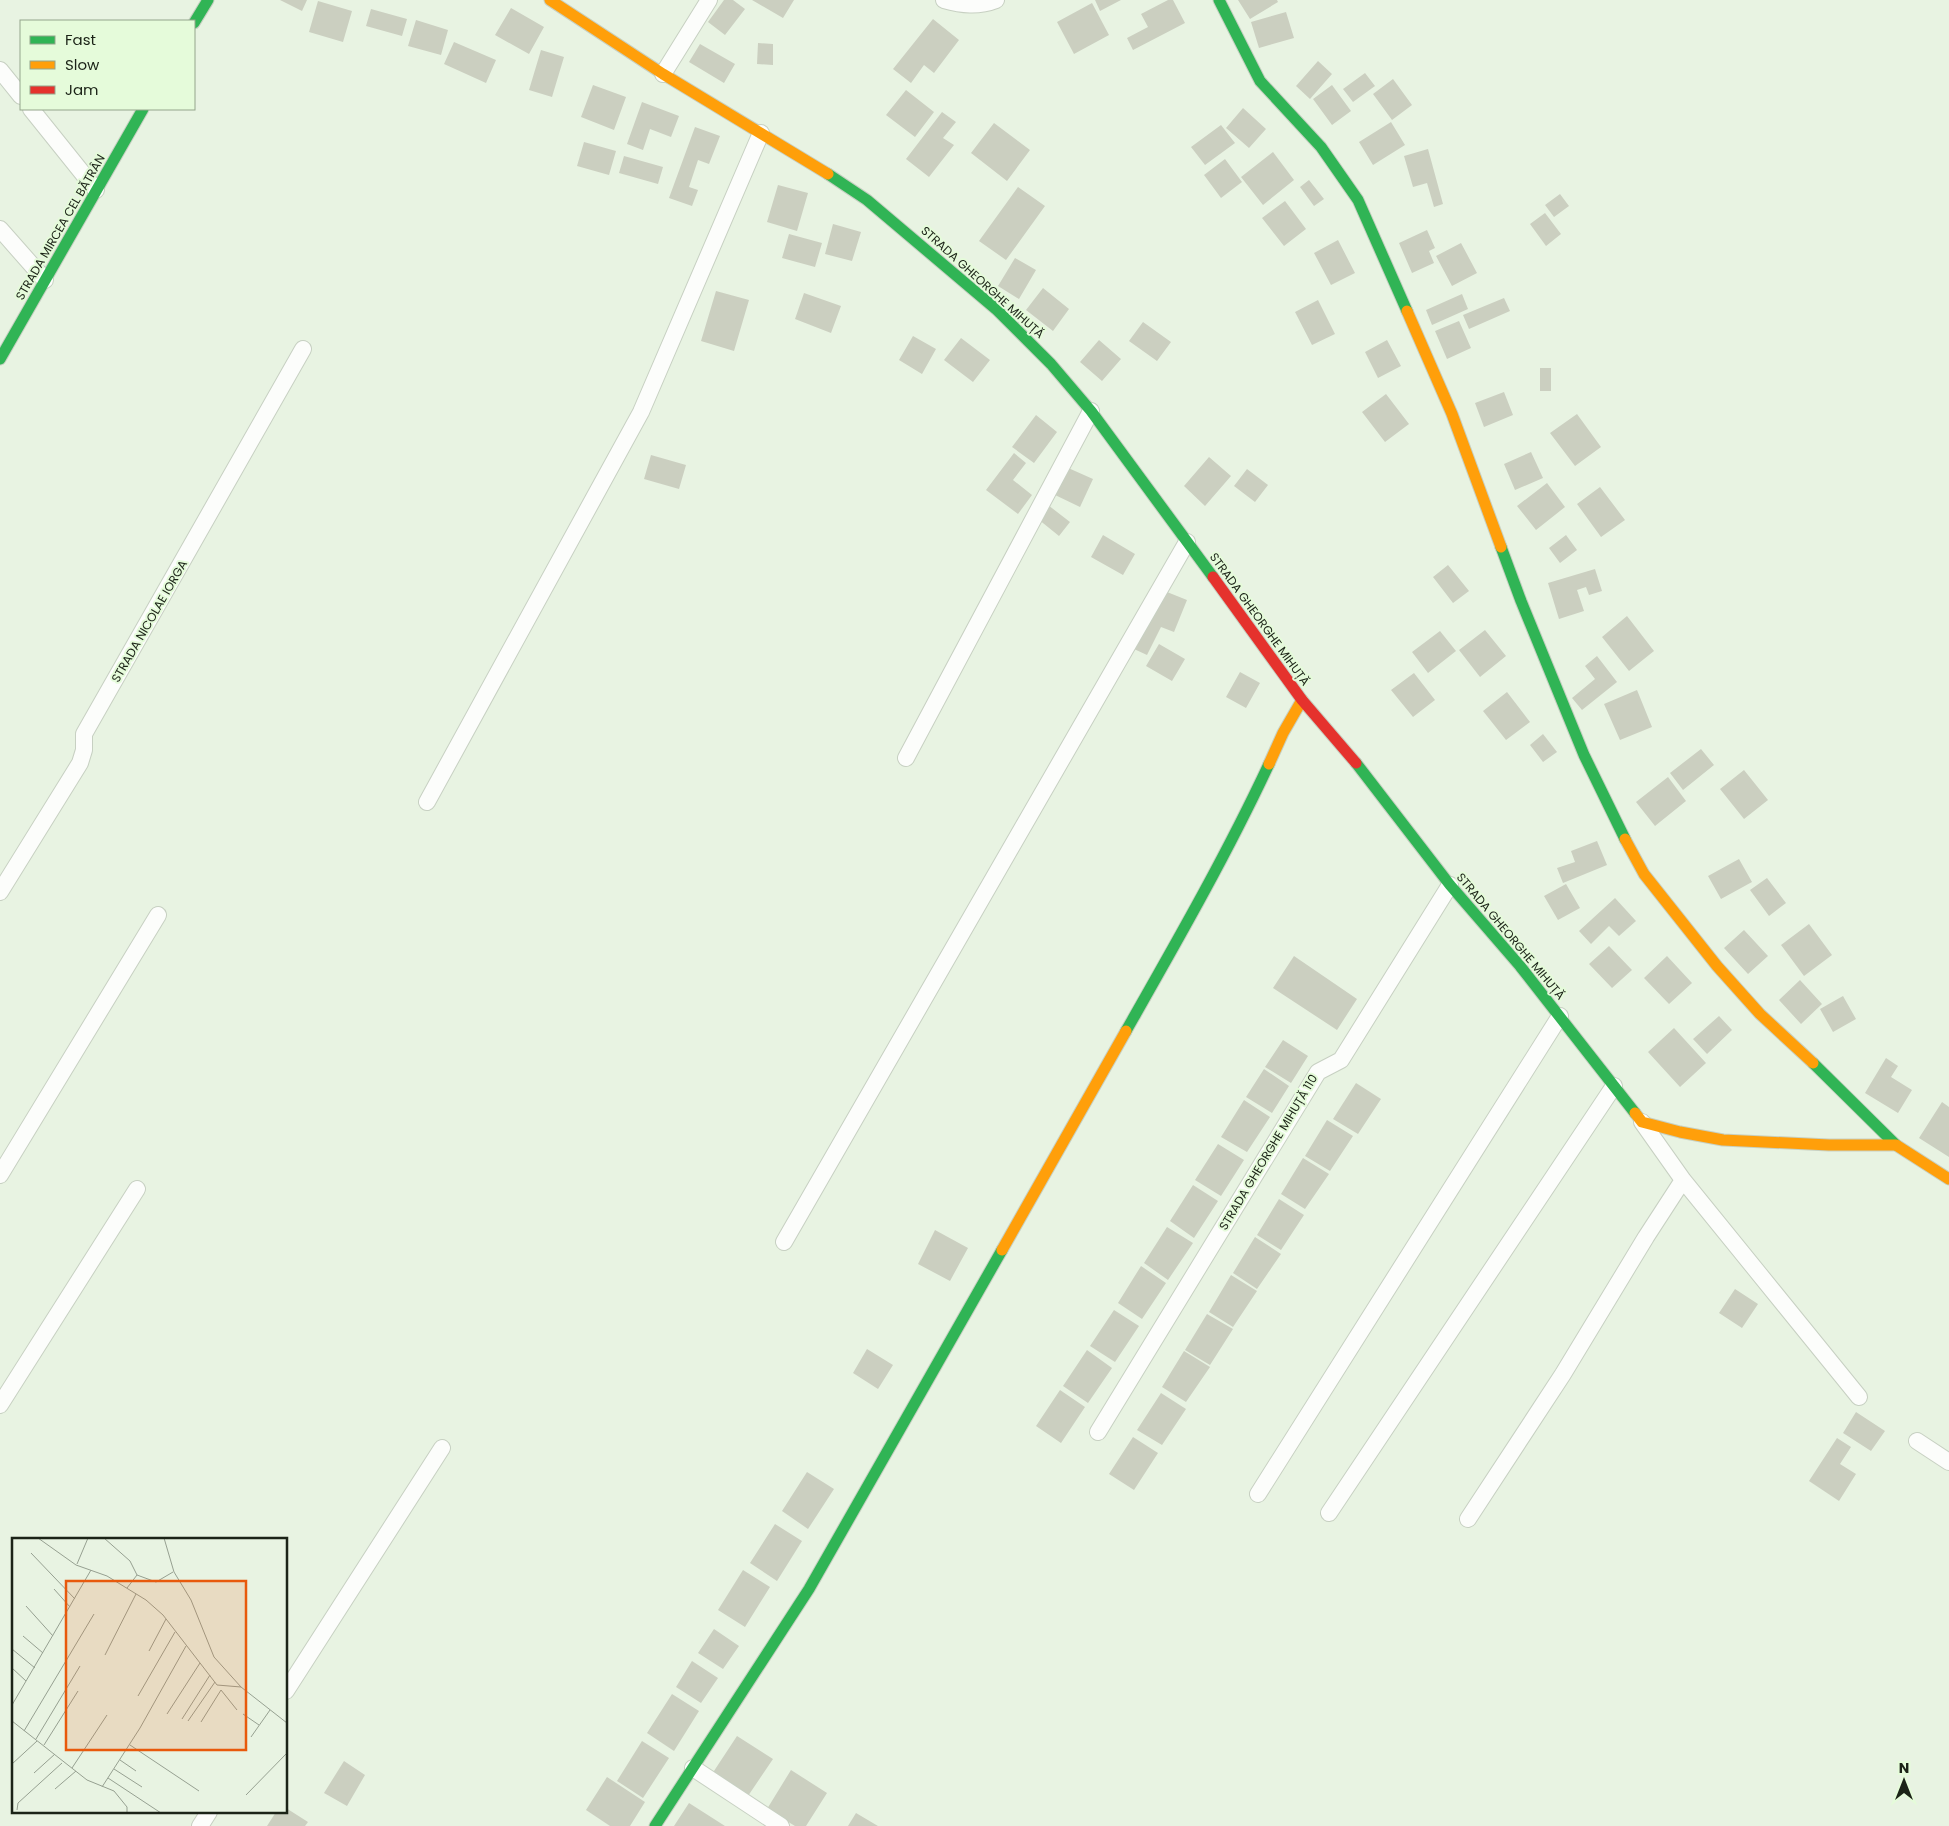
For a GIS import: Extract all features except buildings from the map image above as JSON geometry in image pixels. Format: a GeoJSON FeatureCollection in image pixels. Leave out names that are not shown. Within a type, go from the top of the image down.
{"type":"FeatureCollection","features":[{"type":"Feature","properties":{"kind":"street"},"geometry":{"type":"LineString","coordinates":[[195,21],[208,0]]}},
{"type":"Feature","properties":{"kind":"street","name":"STRADA GHEORGHE MIHUȚĂ"},"geometry":{"type":"LineString","coordinates":[[550,0],[663,74],[813,164],[867,200],[997,310],[1051,364],[1091,411],[1302,700],[1351,757],[1450,884],[1560,1016],[1642,1122]]}},
{"type":"Feature","properties":{"kind":"street"},"geometry":{"type":"LineString","coordinates":[[663,74],[709,0]]}},
{"type":"Feature","properties":{"kind":"street"},"geometry":{"type":"LineString","coordinates":[[944,0],[958,4],[982,5],[996,0]]}},
{"type":"Feature","properties":{"kind":"street"},"geometry":{"type":"LineString","coordinates":[[1219,0],[1260,81],[1321,146],[1358,200],[1452,414],[1521,601],[1584,755],[1612,815],[1644,874],[1717,966],[1760,1014],[1841,1089],[1896,1145],[1949,1179]]}},
{"type":"Feature","properties":{"kind":"street"},"geometry":{"type":"LineString","coordinates":[[0,70],[20,95]]}},
{"type":"Feature","properties":{"kind":"street"},"geometry":{"type":"LineString","coordinates":[[32,110],[96,190]]}},
{"type":"Feature","properties":{"kind":"street","name":"STRADA MIRCEA CEL BĂTRÂN"},"geometry":{"type":"LineString","coordinates":[[0,359],[142,110]]}},
{"type":"Feature","properties":{"kind":"street"},"geometry":{"type":"LineString","coordinates":[[427,802],[642,412],[761,133]]}},
{"type":"Feature","properties":{"kind":"street"},"geometry":{"type":"LineString","coordinates":[[0,229],[45,280]]}},
{"type":"Feature","properties":{"kind":"street","name":"STRADA NICOLAE IORGA"},"geometry":{"type":"LineString","coordinates":[[0,892],[80,763],[84,750],[84,734],[303,349]]}},
{"type":"Feature","properties":{"kind":"street"},"geometry":{"type":"LineString","coordinates":[[906,758],[1091,411]]}},
{"type":"Feature","properties":{"kind":"street"},"geometry":{"type":"LineString","coordinates":[[784,1242],[1187,542]]}},
{"type":"Feature","properties":{"kind":"street"},"geometry":{"type":"LineString","coordinates":[[655,1826],[814,1581],[1193,913],[1246,811],[1283,733],[1302,700]]}},
{"type":"Feature","properties":{"kind":"street","name":"STRADA GHEORGHE MIHUȚĂ 110"},"geometry":{"type":"LineString","coordinates":[[1098,1432],[1318,1072],[1341,1060],[1450,884]]}},
{"type":"Feature","properties":{"kind":"street"},"geometry":{"type":"LineString","coordinates":[[0,1175],[158,915]]}},
{"type":"Feature","properties":{"kind":"street"},"geometry":{"type":"LineString","coordinates":[[1258,1494],[1560,1016]]}},
{"type":"Feature","properties":{"kind":"street"},"geometry":{"type":"LineString","coordinates":[[1329,1514],[1614,1086]]}},
{"type":"Feature","properties":{"kind":"street"},"geometry":{"type":"LineString","coordinates":[[1642,1122],[1680,1132],[1723,1140],[1829,1145],[1896,1145]]}},
{"type":"Feature","properties":{"kind":"street"},"geometry":{"type":"LineString","coordinates":[[1642,1122],[1683,1180],[1858,1397]]}},
{"type":"Feature","properties":{"kind":"street"},"geometry":{"type":"LineString","coordinates":[[1468,1519],[1563,1374],[1683,1180]]}},
{"type":"Feature","properties":{"kind":"street"},"geometry":{"type":"LineString","coordinates":[[0,1405],[137,1189]]}},
{"type":"Feature","properties":{"kind":"street"},"geometry":{"type":"LineString","coordinates":[[1917,1441],[1949,1462]]}},
{"type":"Feature","properties":{"kind":"street"},"geometry":{"type":"LineString","coordinates":[[288,1689],[442,1448]]}},
{"type":"Feature","properties":{"kind":"street"},"geometry":{"type":"LineString","coordinates":[[693,1768],[781,1826]]}},
{"type":"Feature","properties":{"kind":"street"},"geometry":{"type":"LineString","coordinates":[[200,1826],[208,1814]]}},
{"type":"Feature","properties":{"kind":"traffic: fast"},"geometry":{"type":"LineString","coordinates":[[195,21],[208,0]]}},
{"type":"Feature","properties":{"kind":"traffic: fast"},"geometry":{"type":"LineString","coordinates":[[1219,0],[1260,81],[1321,147],[1358,200],[1407,311]]}},
{"type":"Feature","properties":{"kind":"traffic: fast"},"geometry":{"type":"LineString","coordinates":[[0,359],[142,110]]}},
{"type":"Feature","properties":{"kind":"traffic: fast"},"geometry":{"type":"LineString","coordinates":[[828,174],[867,200],[997,310],[1051,364],[1091,411],[1213,577]]}},
{"type":"Feature","properties":{"kind":"traffic: fast"},"geometry":{"type":"LineString","coordinates":[[1501,547],[1584,755],[1625,839]]}},
{"type":"Feature","properties":{"kind":"traffic: fast"},"geometry":{"type":"LineString","coordinates":[[1356,763],[1450,885],[1520,966],[1635,1113]]}},
{"type":"Feature","properties":{"kind":"traffic: fast"},"geometry":{"type":"LineString","coordinates":[[1126,1031],[1218,866],[1269,764]]}},
{"type":"Feature","properties":{"kind":"traffic: fast"},"geometry":{"type":"LineString","coordinates":[[1813,1063],[1896,1145]]}},
{"type":"Feature","properties":{"kind":"traffic: fast"},"geometry":{"type":"LineString","coordinates":[[655,1826],[809,1589],[1002,1250]]}},
{"type":"Feature","properties":{"kind":"traffic: slow"},"geometry":{"type":"LineString","coordinates":[[550,0],[663,74],[828,174]]}},
{"type":"Feature","properties":{"kind":"traffic: slow"},"geometry":{"type":"LineString","coordinates":[[1407,311],[1452,414],[1501,547]]}},
{"type":"Feature","properties":{"kind":"traffic: slow"},"geometry":{"type":"LineString","coordinates":[[1269,764],[1283,733],[1302,700]]}},
{"type":"Feature","properties":{"kind":"traffic: slow"},"geometry":{"type":"LineString","coordinates":[[1625,839],[1644,874],[1717,966],[1760,1014],[1813,1063]]}},
{"type":"Feature","properties":{"kind":"traffic: slow"},"geometry":{"type":"LineString","coordinates":[[1002,1250],[1126,1031]]}},
{"type":"Feature","properties":{"kind":"traffic: slow"},"geometry":{"type":"LineString","coordinates":[[1635,1113],[1642,1122],[1680,1132],[1723,1140],[1829,1145],[1896,1145],[1949,1179]]}},
{"type":"Feature","properties":{"kind":"traffic: jam"},"geometry":{"type":"LineString","coordinates":[[1213,577],[1302,700],[1356,763]]}}]}
